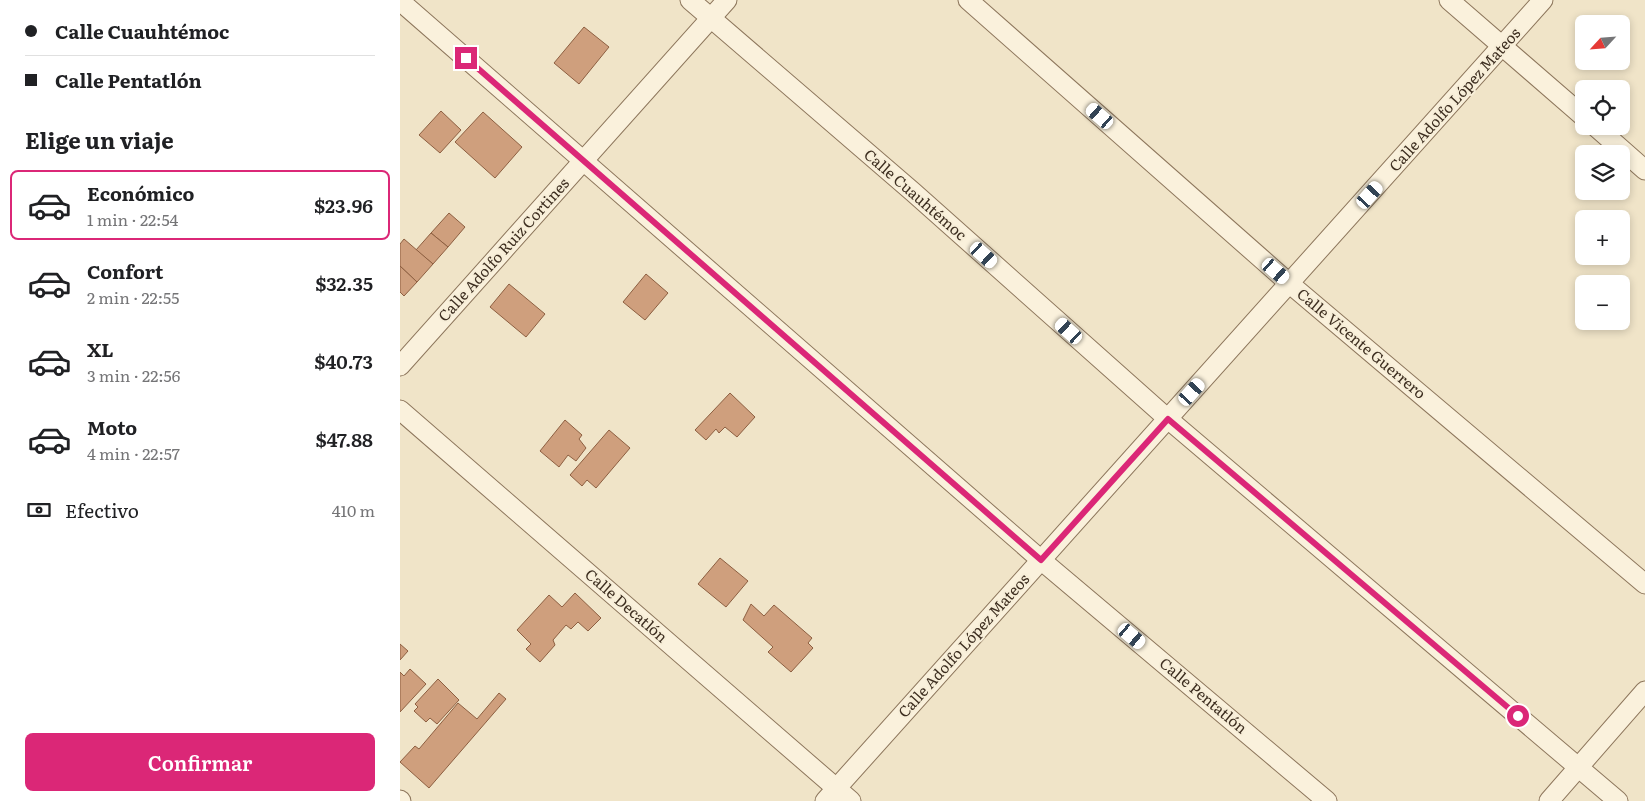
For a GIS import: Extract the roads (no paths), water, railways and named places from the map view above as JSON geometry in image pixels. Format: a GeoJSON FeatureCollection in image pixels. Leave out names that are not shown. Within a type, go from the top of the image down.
{"type":"FeatureCollection","features":[{"type":"Feature","properties":{"kind":"street","name":"Calle Cuauhtémoc"},"geometry":{"type":"LineString","coordinates":[[690,0],[913,192],[1168,419],[1618,801]]}},
{"type":"Feature","properties":{"kind":"street","name":"Calle Adolfo Ruiz Cortines"},"geometry":{"type":"LineString","coordinates":[[400,366],[727,0]]}},
{"type":"Feature","properties":{"kind":"street","name":"Calle Vicente Guerrero"},"geometry":{"type":"LineString","coordinates":[[968,0],[1290,284],[1645,584]]}},
{"type":"Feature","properties":{"kind":"street"},"geometry":{"type":"LineString","coordinates":[[1449,0],[1575,109]]}},
{"type":"Feature","properties":{"kind":"street","name":"Calle Adolfo López Mateos"},"geometry":{"type":"LineString","coordinates":[[830,795],[1503,47],[1543,0]]}},
{"type":"Feature","properties":{"kind":"street","name":"Calle Pentatlón"},"geometry":{"type":"LineString","coordinates":[[400,1],[1041,560],[1327,801]]}},
{"type":"Feature","properties":{"kind":"street"},"geometry":{"type":"LineString","coordinates":[[1605,135],[1645,170]]}},
{"type":"Feature","properties":{"kind":"street","name":"Calle Decatlón"},"geometry":{"type":"LineString","coordinates":[[400,410],[830,795],[851,801]]}},
{"type":"Feature","properties":{"kind":"street"},"geometry":{"type":"LineString","coordinates":[[1549,801],[1645,691]]}}]}
